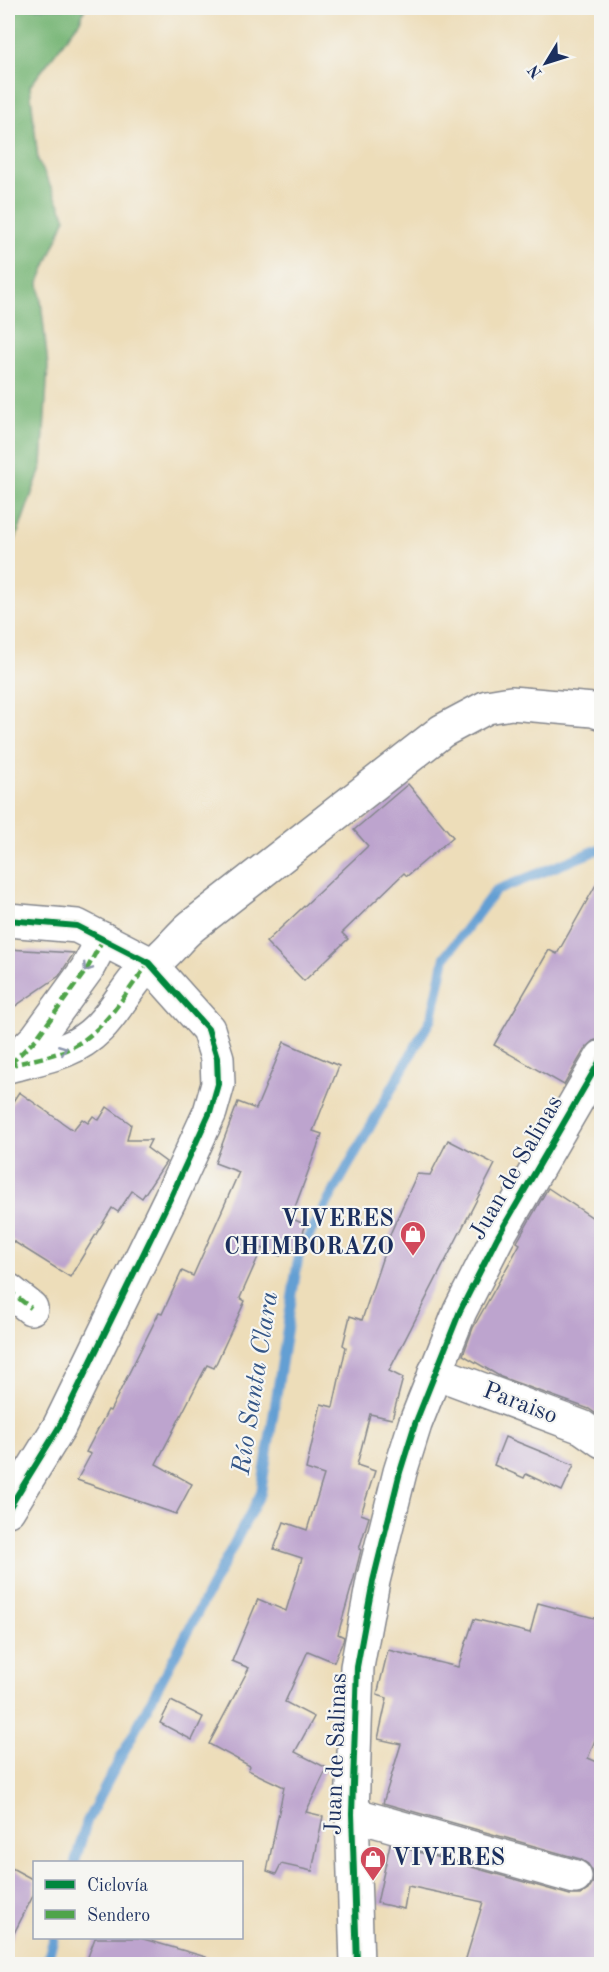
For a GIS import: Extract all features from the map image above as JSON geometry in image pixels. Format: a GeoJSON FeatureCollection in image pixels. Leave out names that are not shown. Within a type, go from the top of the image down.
{"type":"FeatureCollection","features":[{"type":"Feature","properties":{"kind":"street"},"geometry":{"type":"LineString","coordinates":[[8,1066],[67,1050],[96,1031],[112,1014],[130,986],[149,963],[162,957],[173,942],[442,731],[465,717],[487,707],[511,703],[593,710],[602,713]]}},
{"type":"Feature","properties":{"kind":"street"},"geometry":{"type":"LineString","coordinates":[[8,920],[77,926],[149,963],[208,1029],[217,1058],[218,1084],[210,1112],[170,1200],[59,1427],[8,1510]]}},
{"type":"Feature","properties":{"kind":"street"},"geometry":{"type":"LineString","coordinates":[[8,1066],[36,1039],[87,969],[103,939]]}},
{"type":"Feature","properties":{"kind":"street","name":"Juan de Salinas"},"geometry":{"type":"LineString","coordinates":[[357,1965],[352,1814],[357,1666],[373,1581],[400,1472],[435,1372],[460,1311],[497,1238],[602,1057]]}},
{"type":"Feature","properties":{"kind":"street","name":"Paraiso"},"geometry":{"type":"LineString","coordinates":[[435,1372],[582,1427],[602,1442]]}},
{"type":"Feature","properties":{"kind":"street"},"geometry":{"type":"LineString","coordinates":[[352,1814],[575,1877]]}},
{"type":"Feature","properties":{"kind":"green space"},"geometry":{"type":"Polygon","coordinates":[[[8,8],[85,8],[80,21],[30,86],[38,160],[66,218],[39,282],[48,366],[42,465],[8,561],[8,8]]]}},
{"type":"Feature","properties":{"kind":"building"},"geometry":{"type":"Polygon","coordinates":[[[408,784],[453,837],[407,876],[404,873],[342,933],[348,939],[304,981],[266,942],[368,846],[354,830],[408,784]]]}},
{"type":"Feature","properties":{"kind":"building"},"geometry":{"type":"Polygon","coordinates":[[[602,874],[602,1038],[586,1047],[564,1085],[494,1045],[549,950],[557,954],[602,874]]]}},
{"type":"Feature","properties":{"kind":"building"},"geometry":{"type":"Polygon","coordinates":[[[8,949],[74,953],[59,976],[8,1011],[8,949]]]}},
{"type":"Feature","properties":{"kind":"building"},"geometry":{"type":"Polygon","coordinates":[[[284,1042],[339,1066],[313,1131],[322,1134],[291,1218],[306,1225],[295,1251],[284,1246],[280,1256],[262,1248],[240,1298],[245,1301],[214,1368],[207,1365],[156,1464],[192,1484],[176,1514],[77,1480],[91,1454],[86,1452],[108,1410],[110,1411],[159,1313],[162,1314],[182,1271],[193,1276],[239,1172],[215,1163],[238,1102],[256,1109],[284,1042]]]}},
{"type":"Feature","properties":{"kind":"building"},"geometry":{"type":"Polygon","coordinates":[[[19,1092],[73,1130],[82,1119],[88,1123],[93,1116],[99,1120],[107,1107],[131,1124],[127,1140],[151,1140],[147,1148],[166,1162],[142,1198],[132,1191],[118,1212],[112,1208],[70,1277],[8,1238],[8,1109],[19,1092]]]}},
{"type":"Feature","properties":{"kind":"building"},"geometry":{"type":"Polygon","coordinates":[[[448,1140],[495,1164],[389,1371],[403,1378],[392,1419],[370,1414],[357,1465],[375,1471],[361,1514],[369,1517],[338,1634],[344,1637],[343,1641],[334,1662],[308,1651],[285,1702],[314,1717],[295,1752],[327,1768],[306,1812],[323,1816],[312,1871],[281,1864],[276,1874],[267,1871],[284,1787],[248,1770],[250,1766],[209,1744],[249,1668],[232,1661],[258,1599],[286,1611],[302,1558],[274,1549],[284,1522],[307,1530],[324,1475],[306,1469],[321,1404],[333,1407],[350,1316],[362,1320],[391,1232],[417,1174],[430,1175],[448,1140]]]}},
{"type":"Feature","properties":{"kind":"building"},"geometry":{"type":"Polygon","coordinates":[[[548,1188],[602,1224],[602,1418],[589,1409],[501,1377],[463,1355],[473,1328],[520,1244],[517,1242],[548,1188]]]}},
{"type":"Feature","properties":{"kind":"building"},"geometry":{"type":"Polygon","coordinates":[[[505,1437],[574,1465],[562,1491],[526,1474],[524,1478],[494,1465],[505,1437]]]}},
{"type":"Feature","properties":{"kind":"building"},"geometry":{"type":"Polygon","coordinates":[[[538,1603],[602,1620],[602,1722],[588,1758],[602,1764],[602,1938],[593,1965],[464,1965],[483,1902],[408,1886],[404,1909],[377,1903],[390,1844],[570,1895],[580,1895],[588,1890],[593,1882],[593,1872],[588,1864],[580,1859],[383,1803],[401,1744],[378,1739],[387,1698],[377,1695],[388,1650],[458,1667],[474,1619],[530,1633],[538,1603]]]}},
{"type":"Feature","properties":{"kind":"building"},"geometry":{"type":"Polygon","coordinates":[[[171,1701],[203,1717],[192,1740],[160,1723],[171,1701]]]}},
{"type":"Feature","properties":{"kind":"building"},"geometry":{"type":"Polygon","coordinates":[[[8,1866],[33,1879],[33,1896],[8,1945],[8,1866]]]}},
{"type":"Feature","properties":{"kind":"building"},"geometry":{"type":"Polygon","coordinates":[[[95,1939],[143,1939],[206,1957],[205,1965],[85,1965],[95,1939]]]}},
{"type":"Feature","properties":{"kind":"waterway","name":"Río Santa Clara"},"geometry":{"type":"LineString","coordinates":[[75,1861],[87,1821],[261,1493],[299,1253],[432,1017],[445,957],[495,891],[602,848]]}},
{"type":"Feature","properties":{"kind":"waterway","name":"Río Santa Clara"},"geometry":{"type":"LineString","coordinates":[[46,1964],[54,1939]]}},
{"type":"Feature","properties":{"kind":"marked path"},"geometry":{"type":"LineString","coordinates":[[10,1064],[36,1039],[87,969],[103,939]]}},
{"type":"Feature","properties":{"kind":"marked path"},"geometry":{"type":"LineString","coordinates":[[8,1066],[45,1057],[80,1043],[113,1012],[149,963]]}},
{"type":"Feature","properties":{"kind":"marked path"},"geometry":{"type":"LineString","coordinates":[[8,1290],[31,1308]]}},
{"type":"Feature","properties":{"kind":"cycle path"},"geometry":{"type":"LineString","coordinates":[[8,920],[77,926],[149,963],[208,1029],[217,1058],[218,1084],[210,1112],[170,1199],[59,1427],[8,1510]]}},
{"type":"Feature","properties":{"kind":"cycle path"},"geometry":{"type":"LineString","coordinates":[[357,1964],[352,1814],[357,1667],[373,1581],[400,1472],[415,1424],[460,1311],[497,1238],[602,1057]]}},
{"type":"Feature","properties":{"kind":"place","name":"VIVERES CHIMBORAZO"},"geometry":{"type":"Point","coordinates":[413,1257]}},
{"type":"Feature","properties":{"kind":"place","name":"VIVERES"},"geometry":{"type":"Point","coordinates":[373,1882]}}]}
